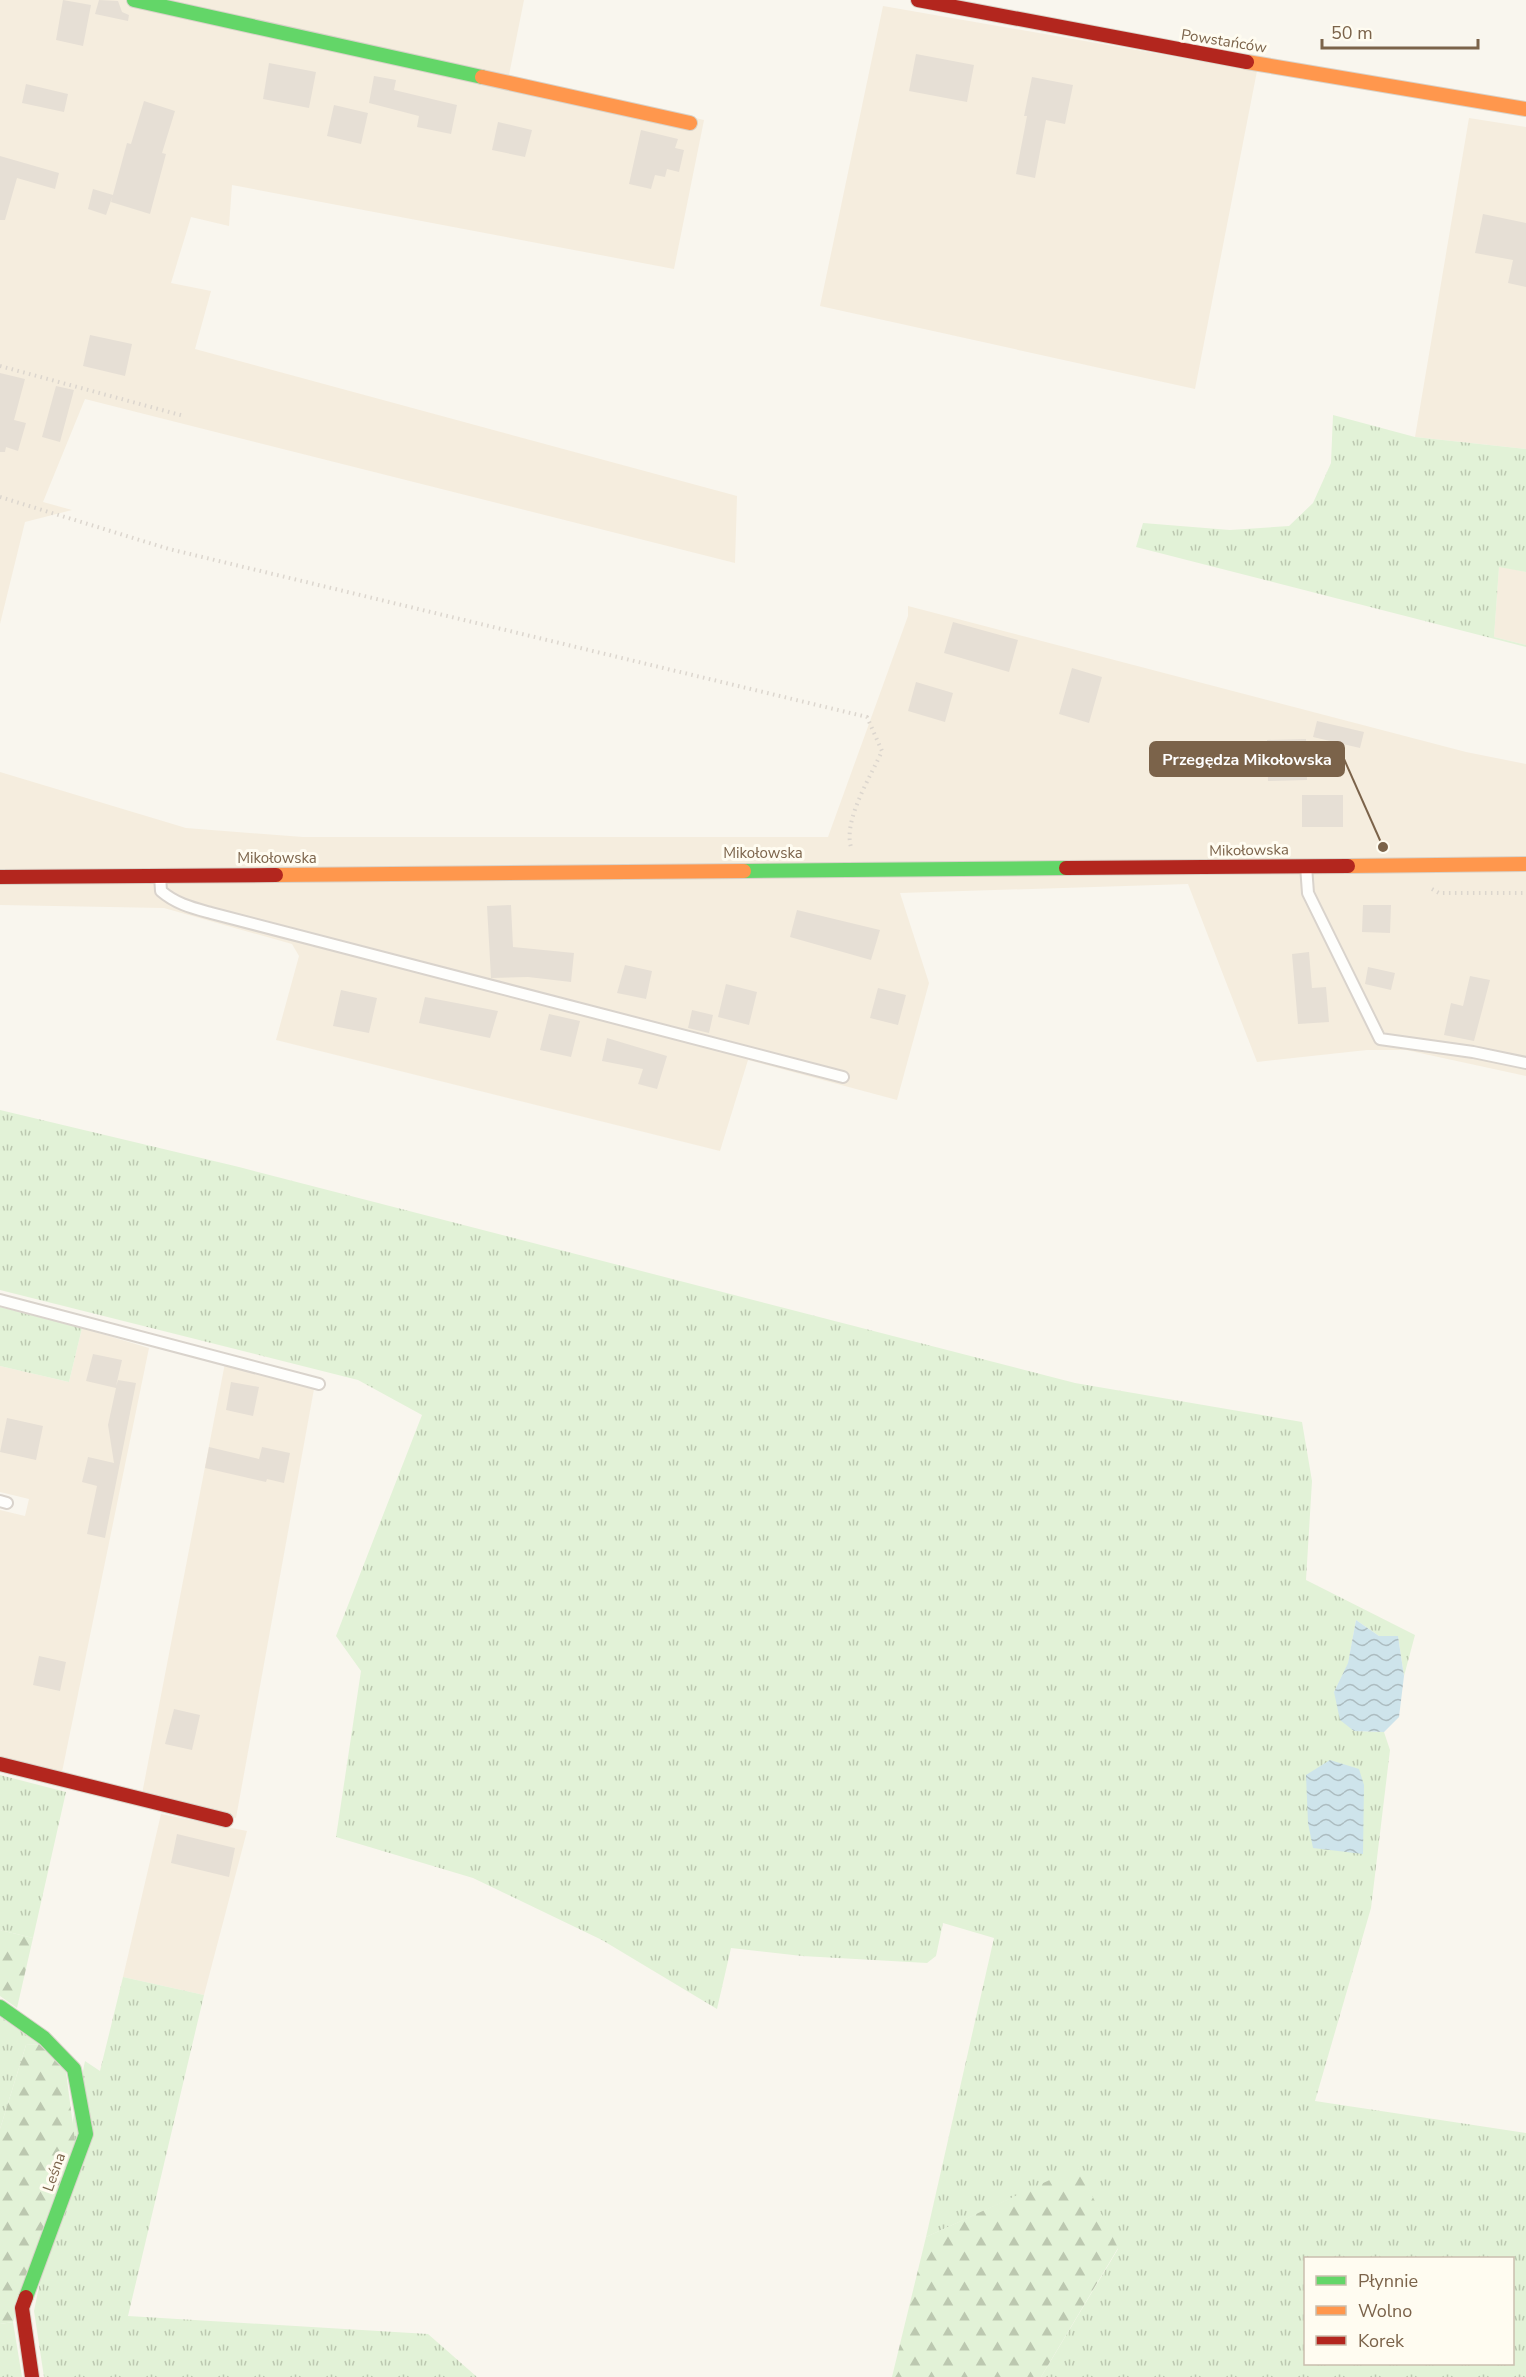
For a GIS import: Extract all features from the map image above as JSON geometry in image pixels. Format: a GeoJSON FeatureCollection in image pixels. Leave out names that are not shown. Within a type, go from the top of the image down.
{"type":"FeatureCollection","features":[{"type":"Feature","properties":{"kind":"street"},"geometry":{"type":"LineString","coordinates":[[134,0],[690,123]]}},
{"type":"Feature","properties":{"kind":"street","name":"Powstańców"},"geometry":{"type":"LineString","coordinates":[[918,0],[1170,49],[1526,109]]}},
{"type":"Feature","properties":{"kind":"street","name":"Mikołowska"},"geometry":{"type":"LineString","coordinates":[[0,877],[1526,864]]}},
{"type":"Feature","properties":{"kind":"street"},"geometry":{"type":"LineString","coordinates":[[0,1764],[226,1820]]}},
{"type":"Feature","properties":{"kind":"street","name":"Leśna"},"geometry":{"type":"LineString","coordinates":[[0,2007],[44,2038],[74,2069],[86,2134],[22,2308],[32,2377]]}},
{"type":"Feature","properties":{"kind":"lane"},"geometry":{"type":"LineString","coordinates":[[1305,866],[1308,893],[1380,1039],[1473,1052],[1526,1063]]}},
{"type":"Feature","properties":{"kind":"lane"},"geometry":{"type":"LineString","coordinates":[[160,875],[161,891],[167,896],[177,903],[211,914],[843,1077]]}},
{"type":"Feature","properties":{"kind":"lane"},"geometry":{"type":"LineString","coordinates":[[0,1300],[319,1384]]}},
{"type":"Feature","properties":{"kind":"path"},"geometry":{"type":"LineString","coordinates":[[0,366],[183,416]]}},
{"type":"Feature","properties":{"kind":"path"},"geometry":{"type":"LineString","coordinates":[[0,497],[169,549],[867,717],[882,751],[850,825],[849,840],[857,870]]}},
{"type":"Feature","properties":{"kind":"shaded area"},"geometry":{"type":"Polygon","coordinates":[[[0,0],[524,0],[509,75],[704,120],[674,269],[232,185],[229,226],[191,217],[171,283],[211,291],[195,349],[737,496],[735,563],[85,399],[43,502],[72,510],[25,522],[0,624],[0,0]]]}},
{"type":"Feature","properties":{"kind":"shaded area"},"geometry":{"type":"Polygon","coordinates":[[[883,6],[1257,71],[1195,389],[820,306],[883,6]]]}},
{"type":"Feature","properties":{"kind":"shaded area"},"geometry":{"type":"Polygon","coordinates":[[[1469,118],[1526,127],[1526,449],[1415,437],[1469,118]]]}},
{"type":"Feature","properties":{"kind":"shaded area"},"geometry":{"type":"Polygon","coordinates":[[[1499,566],[1526,572],[1526,645],[1494,637],[1499,566]]]}},
{"type":"Feature","properties":{"kind":"shaded area"},"geometry":{"type":"Polygon","coordinates":[[[908,606],[1466,752],[1526,764],[1526,1076],[1406,1050],[1367,1050],[1257,1062],[1188,884],[900,893],[929,983],[897,1100],[748,1060],[720,1151],[276,1040],[299,956],[292,944],[164,908],[0,905],[0,772],[186,828],[303,837],[828,837],[908,616],[908,606]]]}},
{"type":"Feature","properties":{"kind":"shaded area"},"geometry":{"type":"Polygon","coordinates":[[[82,1328],[149,1348],[62,1772],[0,1758],[0,1510],[25,1516],[29,1499],[0,1492],[0,1366],[69,1382],[82,1328]]]}},
{"type":"Feature","properties":{"kind":"shaded area"},"geometry":{"type":"Polygon","coordinates":[[[225,1363],[314,1389],[236,1818],[142,1794],[225,1363]]]}},
{"type":"Feature","properties":{"kind":"shaded area"},"geometry":{"type":"Polygon","coordinates":[[[161,1814],[247,1831],[204,1995],[123,1977],[161,1814]]]}},
{"type":"Feature","properties":{"kind":"green space"},"geometry":{"type":"Polygon","coordinates":[[[1333,415],[1415,437],[1526,449],[1526,572],[1499,567],[1494,637],[1526,645],[1526,647],[1136,547],[1143,523],[1230,530],[1289,526],[1313,503],[1331,463],[1333,415]]]}},
{"type":"Feature","properties":{"kind":"green space"},"geometry":{"type":"Polygon","coordinates":[[[0,1110],[239,1167],[1075,1383],[1302,1422],[1312,1481],[1306,1580],[1415,1635],[1404,1676],[1398,1636],[1379,1636],[1356,1620],[1348,1664],[1334,1692],[1354,1731],[1384,1732],[1390,1750],[1371,1908],[1315,2101],[1526,2133],[1526,2377],[1041,2377],[1118,2249],[1078,2168],[926,2237],[994,1938],[943,1923],[936,1956],[927,1963],[802,1956],[731,1948],[717,2009],[602,1940],[473,1878],[336,1837],[361,1671],[336,1636],[422,1415],[358,1380],[0,1290],[0,1110]]]}},
{"type":"Feature","properties":{"kind":"green space"},"geometry":{"type":"Polygon","coordinates":[[[0,1307],[82,1328],[69,1382],[0,1366],[0,1307]]]}},
{"type":"Feature","properties":{"kind":"green space"},"geometry":{"type":"Polygon","coordinates":[[[0,1775],[66,1792],[33,1938],[0,1930],[0,1775]]]}},
{"type":"Feature","properties":{"kind":"green space"},"geometry":{"type":"Polygon","coordinates":[[[0,1930],[33,1938],[17,2008],[0,1996],[0,1930]]]}},
{"type":"Feature","properties":{"kind":"green space"},"geometry":{"type":"Polygon","coordinates":[[[123,1977],[204,1995],[128,2316],[428,2334],[477,2377],[44,2377],[34,2311],[85,2061],[100,2071],[123,1977]]]}},
{"type":"Feature","properties":{"kind":"green space"},"geometry":{"type":"Polygon","coordinates":[[[0,2017],[39,2044],[26,2045],[0,2129],[0,2017]]]}},
{"type":"Feature","properties":{"kind":"green space"},"geometry":{"type":"Polygon","coordinates":[[[39,2044],[66,2072],[75,2141],[13,2322],[0,2324],[0,2129],[26,2045],[39,2044]]]}},
{"type":"Feature","properties":{"kind":"green space"},"geometry":{"type":"Polygon","coordinates":[[[1078,2167],[1118,2248],[1041,2377],[892,2377],[926,2237],[1078,2167]]]}},
{"type":"Feature","properties":{"kind":"green space"},"geometry":{"type":"Polygon","coordinates":[[[13,2322],[22,2377],[0,2377],[0,2324],[13,2322]]]}},
{"type":"Feature","properties":{"kind":"water"},"geometry":{"type":"Polygon","coordinates":[[[1356,1620],[1379,1636],[1398,1636],[1404,1676],[1399,1717],[1384,1732],[1354,1731],[1340,1720],[1334,1692],[1348,1663],[1356,1620]]]}},
{"type":"Feature","properties":{"kind":"water"},"geometry":{"type":"Polygon","coordinates":[[[1330,1760],[1359,1769],[1364,1785],[1363,1854],[1313,1848],[1308,1823],[1306,1775],[1330,1760]]]}},
{"type":"Feature","properties":{"kind":"building"},"geometry":{"type":"Polygon","coordinates":[[[63,0],[91,5],[83,46],[56,40],[63,0]]]}},
{"type":"Feature","properties":{"kind":"building"},"geometry":{"type":"Polygon","coordinates":[[[99,0],[118,1],[122,12],[129,15],[128,21],[95,14],[99,0]]]}},
{"type":"Feature","properties":{"kind":"building"},"geometry":{"type":"Polygon","coordinates":[[[916,54],[974,65],[967,102],[909,91],[916,54]]]}},
{"type":"Feature","properties":{"kind":"building"},"geometry":{"type":"Polygon","coordinates":[[[269,63],[316,72],[309,108],[263,99],[269,63]]]}},
{"type":"Feature","properties":{"kind":"building"},"geometry":{"type":"Polygon","coordinates":[[[374,76],[396,80],[394,90],[457,105],[451,134],[417,127],[419,116],[369,103],[374,76]]]}},
{"type":"Feature","properties":{"kind":"building"},"geometry":{"type":"Polygon","coordinates":[[[1032,77],[1073,85],[1065,124],[1046,120],[1035,178],[1016,174],[1032,77]]]}},
{"type":"Feature","properties":{"kind":"building"},"geometry":{"type":"Polygon","coordinates":[[[26,84],[68,94],[64,112],[22,103],[26,84]]]}},
{"type":"Feature","properties":{"kind":"building"},"geometry":{"type":"Polygon","coordinates":[[[144,101],[175,111],[162,153],[166,154],[150,214],[111,202],[127,143],[131,144],[144,101]]]}},
{"type":"Feature","properties":{"kind":"building"},"geometry":{"type":"Polygon","coordinates":[[[334,105],[368,113],[361,144],[327,136],[334,105]]]}},
{"type":"Feature","properties":{"kind":"building"},"geometry":{"type":"Polygon","coordinates":[[[498,122],[532,130],[525,157],[492,150],[498,122]]]}},
{"type":"Feature","properties":{"kind":"building"},"geometry":{"type":"Polygon","coordinates":[[[641,130],[678,139],[675,148],[684,150],[679,172],[667,169],[665,177],[655,175],[651,189],[629,184],[641,130]]]}},
{"type":"Feature","properties":{"kind":"building"},"geometry":{"type":"Polygon","coordinates":[[[0,156],[59,173],[55,189],[17,178],[5,220],[0,220],[0,156]]]}},
{"type":"Feature","properties":{"kind":"building"},"geometry":{"type":"Polygon","coordinates":[[[93,189],[113,195],[106,215],[88,209],[93,189]]]}},
{"type":"Feature","properties":{"kind":"building"},"geometry":{"type":"Polygon","coordinates":[[[1483,214],[1526,223],[1526,287],[1508,283],[1513,260],[1475,253],[1483,214]]]}},
{"type":"Feature","properties":{"kind":"building"},"geometry":{"type":"Polygon","coordinates":[[[90,335],[132,344],[125,376],[83,366],[90,335]]]}},
{"type":"Feature","properties":{"kind":"building"},"geometry":{"type":"Polygon","coordinates":[[[0,373],[25,379],[14,420],[26,423],[18,451],[6,447],[5,452],[0,452],[0,373]]]}},
{"type":"Feature","properties":{"kind":"building"},"geometry":{"type":"Polygon","coordinates":[[[56,386],[74,390],[60,442],[42,437],[56,386]]]}},
{"type":"Feature","properties":{"kind":"building"},"geometry":{"type":"Polygon","coordinates":[[[953,622],[1018,640],[1009,672],[944,653],[953,622]]]}},
{"type":"Feature","properties":{"kind":"building"},"geometry":{"type":"Polygon","coordinates":[[[1072,668],[1102,677],[1089,723],[1059,714],[1072,668]]]}},
{"type":"Feature","properties":{"kind":"building"},"geometry":{"type":"Polygon","coordinates":[[[916,682],[953,693],[945,722],[908,711],[916,682]]]}},
{"type":"Feature","properties":{"kind":"building"},"geometry":{"type":"Polygon","coordinates":[[[1317,721],[1364,732],[1360,748],[1313,737],[1317,721]]]}},
{"type":"Feature","properties":{"kind":"building"},"geometry":{"type":"Polygon","coordinates":[[[1306,739],[1307,780],[1268,781],[1267,740],[1306,739]]]}},
{"type":"Feature","properties":{"kind":"building"},"geometry":{"type":"Polygon","coordinates":[[[1302,795],[1343,795],[1343,827],[1302,827],[1302,795]]]}},
{"type":"Feature","properties":{"kind":"building"},"geometry":{"type":"Polygon","coordinates":[[[511,905],[513,947],[574,953],[571,982],[528,977],[491,978],[487,906],[511,905]]]}},
{"type":"Feature","properties":{"kind":"building"},"geometry":{"type":"Polygon","coordinates":[[[1363,905],[1391,905],[1390,933],[1362,932],[1363,905]]]}},
{"type":"Feature","properties":{"kind":"building"},"geometry":{"type":"Polygon","coordinates":[[[797,910],[880,930],[871,960],[790,937],[797,910]]]}},
{"type":"Feature","properties":{"kind":"building"},"geometry":{"type":"Polygon","coordinates":[[[1309,952],[1312,988],[1326,987],[1329,1022],[1298,1024],[1292,954],[1309,952]]]}},
{"type":"Feature","properties":{"kind":"building"},"geometry":{"type":"Polygon","coordinates":[[[625,965],[652,971],[646,999],[617,993],[625,965]]]}},
{"type":"Feature","properties":{"kind":"building"},"geometry":{"type":"Polygon","coordinates":[[[1368,967],[1395,973],[1391,990],[1365,984],[1368,967]]]}},
{"type":"Feature","properties":{"kind":"building"},"geometry":{"type":"Polygon","coordinates":[[[1470,976],[1490,980],[1474,1041],[1444,1035],[1451,1003],[1463,1006],[1470,976]]]}},
{"type":"Feature","properties":{"kind":"building"},"geometry":{"type":"Polygon","coordinates":[[[726,984],[757,992],[749,1025],[718,1017],[726,984]]]}},
{"type":"Feature","properties":{"kind":"building"},"geometry":{"type":"Polygon","coordinates":[[[878,988],[906,995],[898,1025],[870,1018],[878,988]]]}},
{"type":"Feature","properties":{"kind":"building"},"geometry":{"type":"Polygon","coordinates":[[[341,990],[377,998],[369,1033],[333,1026],[341,990]]]}},
{"type":"Feature","properties":{"kind":"building"},"geometry":{"type":"Polygon","coordinates":[[[425,997],[498,1011],[490,1038],[419,1023],[425,997]]]}},
{"type":"Feature","properties":{"kind":"building"},"geometry":{"type":"Polygon","coordinates":[[[692,1010],[713,1015],[709,1033],[688,1028],[692,1010]]]}},
{"type":"Feature","properties":{"kind":"building"},"geometry":{"type":"Polygon","coordinates":[[[549,1014],[580,1021],[571,1057],[540,1050],[549,1014]]]}},
{"type":"Feature","properties":{"kind":"building"},"geometry":{"type":"Polygon","coordinates":[[[607,1038],[667,1056],[657,1089],[638,1084],[643,1069],[602,1061],[607,1038]]]}},
{"type":"Feature","properties":{"kind":"building"},"geometry":{"type":"Polygon","coordinates":[[[93,1354],[122,1360],[116,1386],[118,1380],[136,1383],[105,1538],[87,1534],[97,1486],[82,1482],[88,1457],[114,1463],[108,1425],[116,1388],[86,1381],[93,1354]]]}},
{"type":"Feature","properties":{"kind":"building"},"geometry":{"type":"Polygon","coordinates":[[[231,1382],[259,1387],[253,1416],[226,1410],[231,1382]]]}},
{"type":"Feature","properties":{"kind":"building"},"geometry":{"type":"Polygon","coordinates":[[[7,1418],[43,1426],[36,1460],[0,1452],[7,1418]]]}},
{"type":"Feature","properties":{"kind":"building"},"geometry":{"type":"Polygon","coordinates":[[[209,1447],[259,1459],[262,1447],[290,1453],[284,1483],[267,1479],[266,1482],[205,1468],[209,1447]]]}},
{"type":"Feature","properties":{"kind":"building"},"geometry":{"type":"Polygon","coordinates":[[[39,1656],[66,1662],[60,1691],[33,1685],[39,1656]]]}},
{"type":"Feature","properties":{"kind":"building"},"geometry":{"type":"Polygon","coordinates":[[[174,1709],[200,1715],[192,1750],[165,1744],[174,1709]]]}},
{"type":"Feature","properties":{"kind":"building"},"geometry":{"type":"Polygon","coordinates":[[[177,1834],[235,1848],[229,1877],[171,1863],[177,1834]]]}},
{"type":"Feature","properties":{"kind":"traffic: fast"},"geometry":{"type":"LineString","coordinates":[[134,0],[482,77]]}},
{"type":"Feature","properties":{"kind":"traffic: fast"},"geometry":{"type":"LineString","coordinates":[[744,871],[1066,868]]}},
{"type":"Feature","properties":{"kind":"traffic: fast"},"geometry":{"type":"LineString","coordinates":[[0,2007],[44,2038],[74,2069],[86,2134],[26,2297]]}},
{"type":"Feature","properties":{"kind":"traffic: slow"},"geometry":{"type":"LineString","coordinates":[[1247,62],[1526,109]]}},
{"type":"Feature","properties":{"kind":"traffic: slow"},"geometry":{"type":"LineString","coordinates":[[482,77],[690,123]]}},
{"type":"Feature","properties":{"kind":"traffic: slow"},"geometry":{"type":"LineString","coordinates":[[1348,866],[1526,864]]}},
{"type":"Feature","properties":{"kind":"traffic: slow"},"geometry":{"type":"LineString","coordinates":[[276,875],[744,871]]}},
{"type":"Feature","properties":{"kind":"traffic: jam"},"geometry":{"type":"LineString","coordinates":[[918,0],[1247,62]]}},
{"type":"Feature","properties":{"kind":"traffic: jam"},"geometry":{"type":"LineString","coordinates":[[1066,868],[1348,866]]}},
{"type":"Feature","properties":{"kind":"traffic: jam"},"geometry":{"type":"LineString","coordinates":[[0,877],[276,875]]}},
{"type":"Feature","properties":{"kind":"traffic: jam"},"geometry":{"type":"LineString","coordinates":[[0,1764],[226,1820]]}},
{"type":"Feature","properties":{"kind":"traffic: jam"},"geometry":{"type":"LineString","coordinates":[[26,2297],[22,2308],[32,2377]]}},
{"type":"Feature","properties":{"kind":"place","name":"Przegędza Mikołowska"},"geometry":{"type":"Point","coordinates":[1383,847]}}]}
